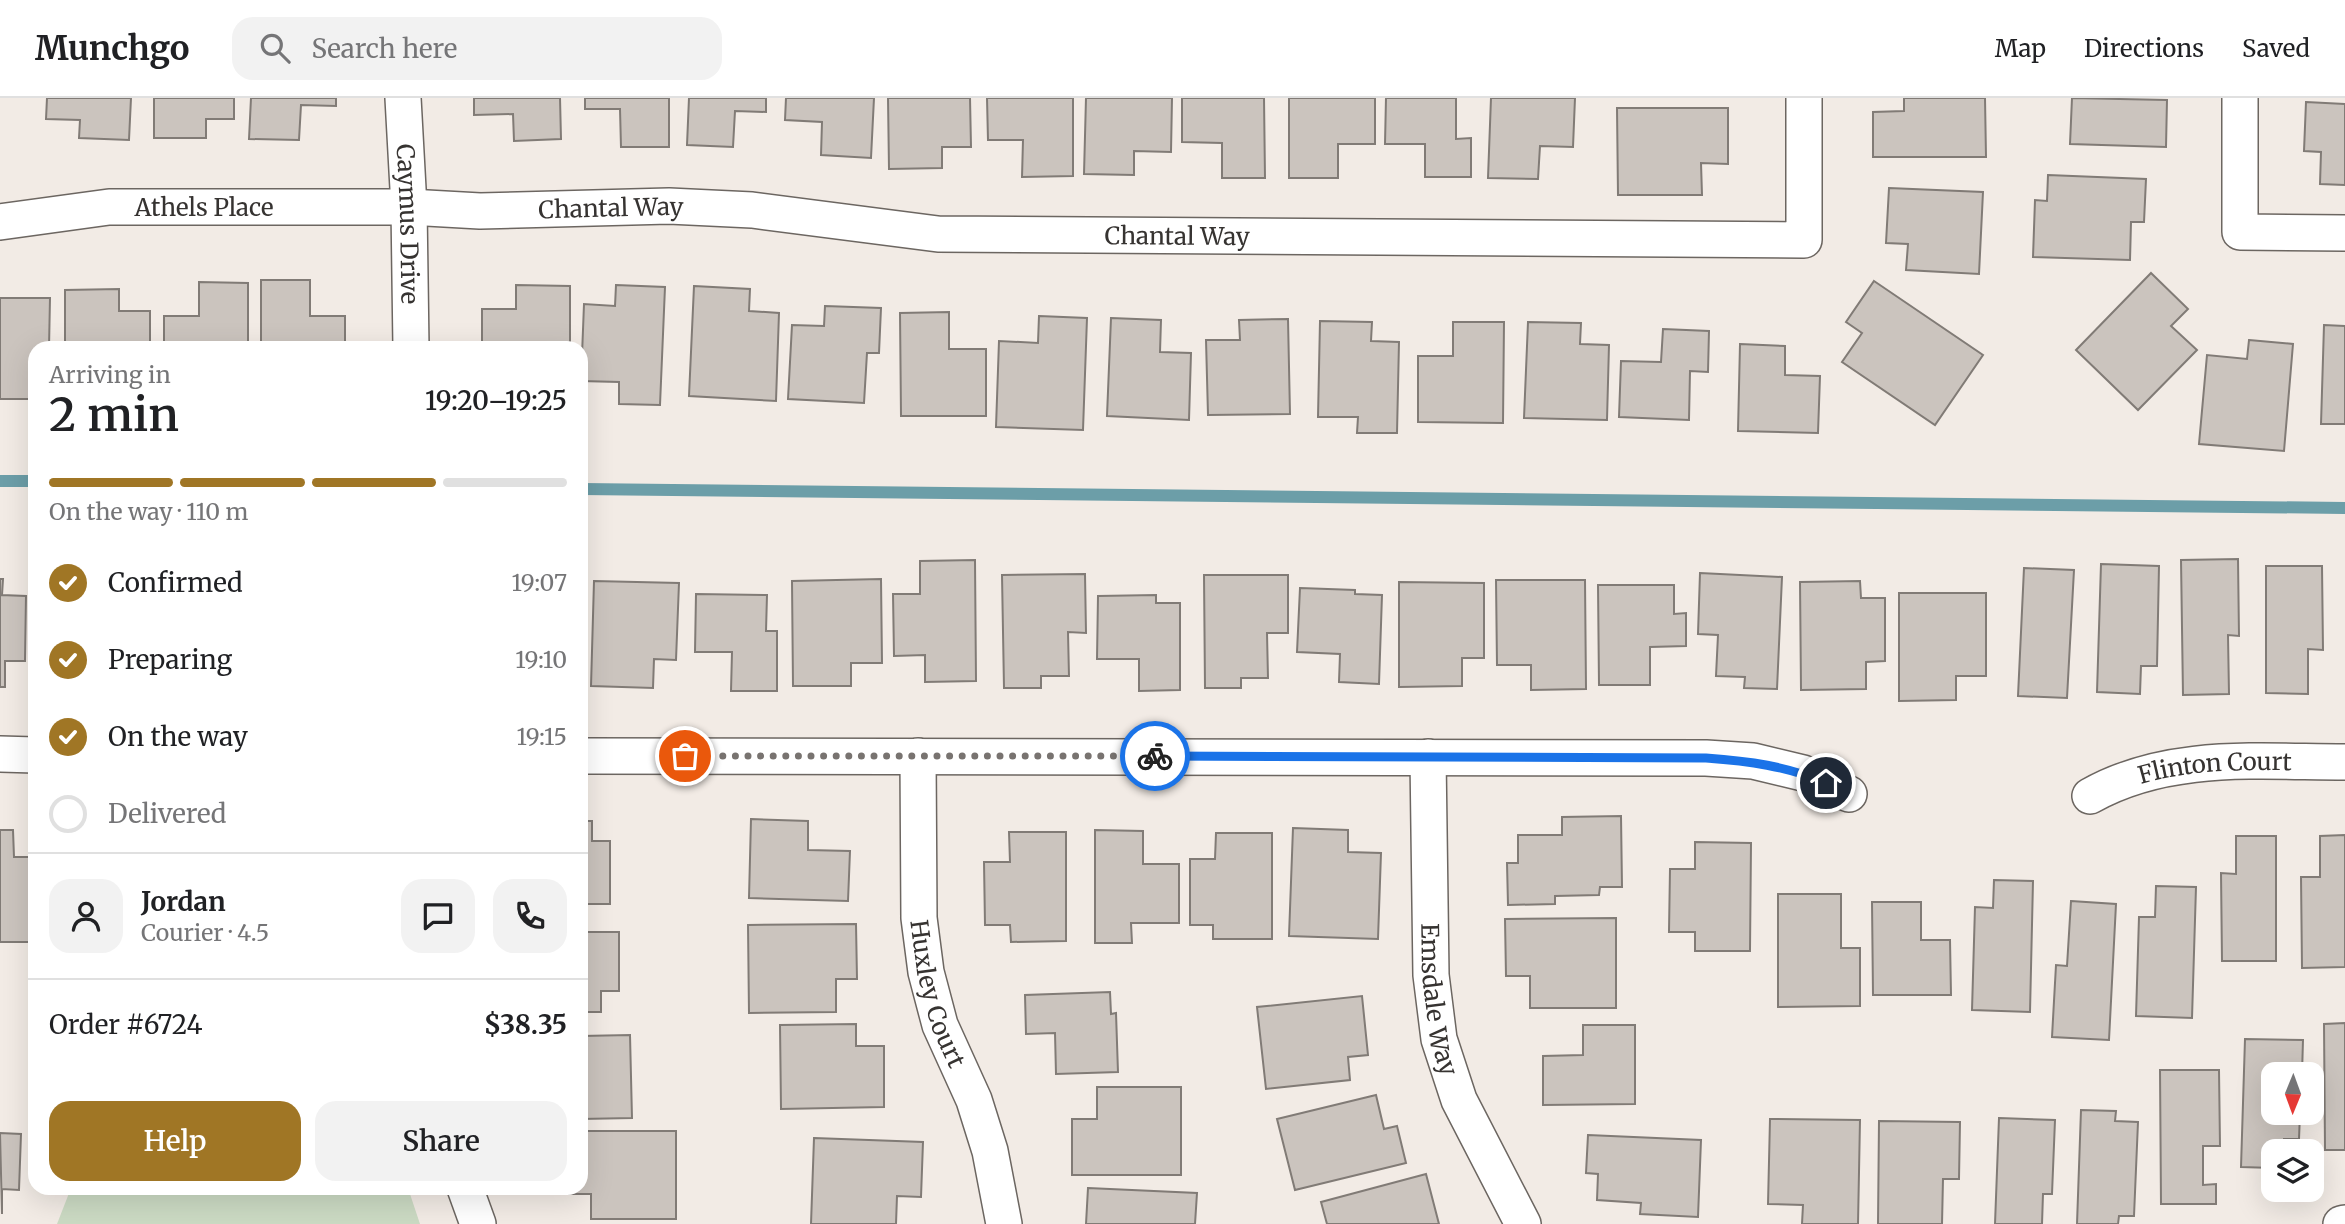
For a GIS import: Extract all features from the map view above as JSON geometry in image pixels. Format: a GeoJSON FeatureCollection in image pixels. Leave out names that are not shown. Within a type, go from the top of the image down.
{"type":"FeatureCollection","features":[{"type":"Feature","properties":{"kind":"street","name":"Caymus Drive"},"geometry":{"type":"LineString","coordinates":[[403,98],[409,206],[411,341]]}},
{"type":"Feature","properties":{"kind":"street","name":"Chantal Way"},"geometry":{"type":"LineString","coordinates":[[409,206],[480,211],[668,206],[752,210],[938,234],[1804,240],[1804,98]]}},
{"type":"Feature","properties":{"kind":"street"},"geometry":{"type":"LineString","coordinates":[[2240,98],[2240,232],[2345,233]]}},
{"type":"Feature","properties":{"kind":"street","name":"Athels Place"},"geometry":{"type":"LineString","coordinates":[[0,222],[109,207],[409,206]]}},
{"type":"Feature","properties":{"kind":"street"},"geometry":{"type":"LineString","coordinates":[[0,754],[28,754]]}},
{"type":"Feature","properties":{"kind":"street"},"geometry":{"type":"LineString","coordinates":[[588,756],[1706,758],[1754,761],[1803,773],[1849,794]]}},
{"type":"Feature","properties":{"kind":"street","name":"Huxley Court"},"geometry":{"type":"LineString","coordinates":[[918,756],[919,918],[926,972],[940,1025],[974,1100],[990,1152],[1004,1224]]}},
{"type":"Feature","properties":{"kind":"street","name":"Emsdale Way"},"geometry":{"type":"LineString","coordinates":[[1428,757],[1431,975],[1439,1039],[1459,1100],[1523,1224]]}},
{"type":"Feature","properties":{"kind":"street","name":"Flinton Court"},"geometry":{"type":"LineString","coordinates":[[2090,796],[2102,789],[2160,769],[2211,762],[2345,762]]}},
{"type":"Feature","properties":{"kind":"street"},"geometry":{"type":"LineString","coordinates":[[468,1195],[478,1224]]}},
{"type":"Feature","properties":{"kind":"green space"},"geometry":{"type":"Polygon","coordinates":[[[68,1195],[410,1195],[420,1224],[57,1224],[68,1195]]]}},
{"type":"Feature","properties":{"kind":"building"},"geometry":{"type":"Polygon","coordinates":[[[47,98],[131,98],[129,140],[79,138],[80,120],[46,119],[47,98]]]}},
{"type":"Feature","properties":{"kind":"building"},"geometry":{"type":"Polygon","coordinates":[[[154,98],[234,98],[234,119],[206,119],[206,138],[154,138],[154,98]]]}},
{"type":"Feature","properties":{"kind":"building"},"geometry":{"type":"Polygon","coordinates":[[[251,98],[336,98],[336,106],[301,105],[299,140],[249,139],[251,98]]]}},
{"type":"Feature","properties":{"kind":"building"},"geometry":{"type":"Polygon","coordinates":[[[474,98],[560,98],[561,139],[514,141],[513,114],[474,115],[474,98]]]}},
{"type":"Feature","properties":{"kind":"building"},"geometry":{"type":"Polygon","coordinates":[[[585,98],[669,98],[669,147],[621,147],[620,109],[585,109],[585,98]]]}},
{"type":"Feature","properties":{"kind":"building"},"geometry":{"type":"Polygon","coordinates":[[[689,98],[766,98],[766,112],[735,111],[733,147],[687,145],[689,98]]]}},
{"type":"Feature","properties":{"kind":"building"},"geometry":{"type":"Polygon","coordinates":[[[786,98],[874,98],[871,158],[821,155],[822,122],[785,120],[786,98]]]}},
{"type":"Feature","properties":{"kind":"building"},"geometry":{"type":"Polygon","coordinates":[[[888,98],[970,98],[971,147],[942,147],[942,168],[889,169],[888,98]]]}},
{"type":"Feature","properties":{"kind":"building"},"geometry":{"type":"Polygon","coordinates":[[[987,98],[1073,98],[1073,176],[1022,177],[1023,140],[988,140],[987,98]]]}},
{"type":"Feature","properties":{"kind":"building"},"geometry":{"type":"Polygon","coordinates":[[[1086,98],[1172,98],[1171,152],[1134,151],[1134,175],[1084,174],[1086,98]]]}},
{"type":"Feature","properties":{"kind":"building"},"geometry":{"type":"Polygon","coordinates":[[[1182,98],[1264,98],[1265,178],[1222,178],[1222,143],[1182,142],[1182,98]]]}},
{"type":"Feature","properties":{"kind":"building"},"geometry":{"type":"Polygon","coordinates":[[[1289,98],[1375,98],[1375,144],[1338,144],[1338,178],[1289,178],[1289,98]]]}},
{"type":"Feature","properties":{"kind":"building"},"geometry":{"type":"Polygon","coordinates":[[[1386,98],[1456,98],[1456,139],[1471,138],[1471,177],[1425,177],[1425,144],[1385,144],[1386,98]]]}},
{"type":"Feature","properties":{"kind":"building"},"geometry":{"type":"Polygon","coordinates":[[[1491,98],[1575,98],[1573,147],[1540,146],[1538,179],[1488,178],[1491,98]]]}},
{"type":"Feature","properties":{"kind":"building"},"geometry":{"type":"Polygon","coordinates":[[[1904,98],[1985,98],[1986,157],[1873,157],[1873,112],[1904,111],[1904,98]]]}},
{"type":"Feature","properties":{"kind":"building"},"geometry":{"type":"Polygon","coordinates":[[[2072,98],[2167,100],[2166,147],[2070,144],[2072,98]]]}},
{"type":"Feature","properties":{"kind":"building"},"geometry":{"type":"Polygon","coordinates":[[[2306,102],[2345,104],[2345,185],[2320,184],[2321,152],[2304,151],[2306,102]]]}},
{"type":"Feature","properties":{"kind":"building"},"geometry":{"type":"Polygon","coordinates":[[[1617,108],[1728,108],[1728,164],[1701,163],[1702,195],[1618,195],[1617,108]]]}},
{"type":"Feature","properties":{"kind":"building"},"geometry":{"type":"Polygon","coordinates":[[[2048,175],[2146,179],[2144,222],[2131,222],[2130,260],[2033,257],[2035,200],[2047,201],[2048,175]]]}},
{"type":"Feature","properties":{"kind":"building"},"geometry":{"type":"Polygon","coordinates":[[[1889,188],[1983,192],[1979,274],[1906,270],[1908,244],[1886,243],[1889,188]]]}},
{"type":"Feature","properties":{"kind":"building"},"geometry":{"type":"Polygon","coordinates":[[[2151,273],[2188,309],[2171,326],[2197,350],[2138,410],[2076,350],[2151,273]]]}},
{"type":"Feature","properties":{"kind":"building"},"geometry":{"type":"Polygon","coordinates":[[[261,280],[310,280],[310,316],[345,316],[345,341],[261,341],[261,280]]]}},
{"type":"Feature","properties":{"kind":"building"},"geometry":{"type":"Polygon","coordinates":[[[1874,281],[1983,355],[1935,425],[1842,362],[1862,333],[1846,322],[1874,281]]]}},
{"type":"Feature","properties":{"kind":"building"},"geometry":{"type":"Polygon","coordinates":[[[199,282],[248,283],[248,341],[164,341],[164,316],[199,316],[199,282]]]}},
{"type":"Feature","properties":{"kind":"building"},"geometry":{"type":"Polygon","coordinates":[[[516,285],[570,286],[570,341],[482,341],[482,309],[516,309],[516,285]]]}},
{"type":"Feature","properties":{"kind":"building"},"geometry":{"type":"Polygon","coordinates":[[[616,285],[665,287],[660,405],[619,404],[619,382],[588,381],[588,341],[583,341],[584,304],[615,306],[616,285]]]}},
{"type":"Feature","properties":{"kind":"building"},"geometry":{"type":"Polygon","coordinates":[[[694,286],[750,289],[749,311],[779,313],[776,401],[689,396],[694,286]]]}},
{"type":"Feature","properties":{"kind":"building"},"geometry":{"type":"Polygon","coordinates":[[[119,289],[119,311],[150,311],[150,341],[65,341],[65,290],[119,289]]]}},
{"type":"Feature","properties":{"kind":"building"},"geometry":{"type":"Polygon","coordinates":[[[0,298],[50,298],[49,341],[28,341],[28,399],[0,399],[0,298]]]}},
{"type":"Feature","properties":{"kind":"building"},"geometry":{"type":"Polygon","coordinates":[[[825,306],[881,308],[879,353],[867,353],[864,403],[788,399],[792,325],[824,326],[825,306]]]}},
{"type":"Feature","properties":{"kind":"building"},"geometry":{"type":"Polygon","coordinates":[[[949,312],[949,349],[986,349],[986,416],[901,416],[900,313],[949,312]]]}},
{"type":"Feature","properties":{"kind":"building"},"geometry":{"type":"Polygon","coordinates":[[[1039,316],[1087,318],[1083,430],[996,427],[999,341],[1038,343],[1039,316]]]}},
{"type":"Feature","properties":{"kind":"building"},"geometry":{"type":"Polygon","coordinates":[[[1111,318],[1161,320],[1160,352],[1191,353],[1189,420],[1107,416],[1111,318]]]}},
{"type":"Feature","properties":{"kind":"building"},"geometry":{"type":"Polygon","coordinates":[[[1288,319],[1290,414],[1208,415],[1206,340],[1240,340],[1239,320],[1288,319]]]}},
{"type":"Feature","properties":{"kind":"building"},"geometry":{"type":"Polygon","coordinates":[[[1320,321],[1372,322],[1371,341],[1399,342],[1397,433],[1357,433],[1358,417],[1318,417],[1320,321]]]}},
{"type":"Feature","properties":{"kind":"building"},"geometry":{"type":"Polygon","coordinates":[[[1453,322],[1504,322],[1503,423],[1418,422],[1418,356],[1453,356],[1453,322]]]}},
{"type":"Feature","properties":{"kind":"building"},"geometry":{"type":"Polygon","coordinates":[[[1528,322],[1581,323],[1580,344],[1609,345],[1607,420],[1524,418],[1528,322]]]}},
{"type":"Feature","properties":{"kind":"building"},"geometry":{"type":"Polygon","coordinates":[[[2324,325],[2345,326],[2345,424],[2321,424],[2324,325]]]}},
{"type":"Feature","properties":{"kind":"building"},"geometry":{"type":"Polygon","coordinates":[[[1663,329],[1709,331],[1708,372],[1690,371],[1689,420],[1619,417],[1621,361],[1661,362],[1663,329]]]}},
{"type":"Feature","properties":{"kind":"building"},"geometry":{"type":"Polygon","coordinates":[[[2249,340],[2293,344],[2284,451],[2199,444],[2207,355],[2247,359],[2249,340]]]}},
{"type":"Feature","properties":{"kind":"building"},"geometry":{"type":"Polygon","coordinates":[[[1740,344],[1785,346],[1785,375],[1820,376],[1818,433],[1738,431],[1740,344]]]}},
{"type":"Feature","properties":{"kind":"building"},"geometry":{"type":"Polygon","coordinates":[[[2238,559],[2239,636],[2228,635],[2229,694],[2183,695],[2181,560],[2238,559]]]}},
{"type":"Feature","properties":{"kind":"building"},"geometry":{"type":"Polygon","coordinates":[[[975,560],[976,681],[925,682],[925,655],[894,656],[893,594],[920,594],[920,561],[975,560]]]}},
{"type":"Feature","properties":{"kind":"building"},"geometry":{"type":"Polygon","coordinates":[[[2101,564],[2159,566],[2157,666],[2141,666],[2140,694],[2097,692],[2101,564]]]}},
{"type":"Feature","properties":{"kind":"building"},"geometry":{"type":"Polygon","coordinates":[[[2266,566],[2322,566],[2323,650],[2308,649],[2308,694],[2266,693],[2266,566]]]}},
{"type":"Feature","properties":{"kind":"building"},"geometry":{"type":"Polygon","coordinates":[[[2024,568],[2074,570],[2067,698],[2018,696],[2024,568]]]}},
{"type":"Feature","properties":{"kind":"building"},"geometry":{"type":"Polygon","coordinates":[[[1700,573],[1782,577],[1777,689],[1744,688],[1745,677],[1716,676],[1718,635],[1698,634],[1700,573]]]}},
{"type":"Feature","properties":{"kind":"building"},"geometry":{"type":"Polygon","coordinates":[[[1085,574],[1086,633],[1068,632],[1069,676],[1041,676],[1041,688],[1004,688],[1002,575],[1085,574]]]}},
{"type":"Feature","properties":{"kind":"building"},"geometry":{"type":"Polygon","coordinates":[[[1204,575],[1288,575],[1288,633],[1267,633],[1268,678],[1241,678],[1241,688],[1205,688],[1204,575]]]}},
{"type":"Feature","properties":{"kind":"building"},"geometry":{"type":"Polygon","coordinates":[[[0,579],[3,579],[2,595],[26,596],[25,661],[5,661],[5,687],[0,687],[0,579]]]}},
{"type":"Feature","properties":{"kind":"building"},"geometry":{"type":"Polygon","coordinates":[[[881,579],[882,663],[851,663],[851,686],[793,686],[792,581],[881,579]]]}},
{"type":"Feature","properties":{"kind":"building"},"geometry":{"type":"Polygon","coordinates":[[[1496,580],[1585,580],[1586,689],[1531,690],[1531,665],[1497,665],[1496,580]]]}},
{"type":"Feature","properties":{"kind":"building"},"geometry":{"type":"Polygon","coordinates":[[[594,581],[679,583],[676,660],[654,659],[653,688],[591,686],[594,581]]]}},
{"type":"Feature","properties":{"kind":"building"},"geometry":{"type":"Polygon","coordinates":[[[1860,581],[1861,598],[1885,598],[1885,661],[1866,662],[1866,689],[1801,690],[1800,582],[1860,581]]]}},
{"type":"Feature","properties":{"kind":"building"},"geometry":{"type":"Polygon","coordinates":[[[1399,582],[1484,583],[1484,658],[1462,658],[1462,686],[1399,687],[1399,582]]]}},
{"type":"Feature","properties":{"kind":"building"},"geometry":{"type":"Polygon","coordinates":[[[1598,585],[1674,585],[1674,614],[1686,613],[1686,646],[1650,647],[1650,685],[1599,685],[1598,585]]]}},
{"type":"Feature","properties":{"kind":"building"},"geometry":{"type":"Polygon","coordinates":[[[1300,588],[1355,590],[1355,594],[1382,595],[1379,684],[1339,682],[1340,654],[1297,652],[1300,588]]]}},
{"type":"Feature","properties":{"kind":"building"},"geometry":{"type":"Polygon","coordinates":[[[1899,593],[1986,593],[1986,676],[1956,676],[1956,700],[1899,701],[1899,593]]]}},
{"type":"Feature","properties":{"kind":"building"},"geometry":{"type":"Polygon","coordinates":[[[696,594],[767,595],[766,631],[777,631],[777,691],[731,691],[732,652],[695,652],[696,594]]]}},
{"type":"Feature","properties":{"kind":"building"},"geometry":{"type":"Polygon","coordinates":[[[1156,595],[1156,603],[1180,603],[1180,690],[1139,691],[1139,659],[1097,659],[1098,596],[1156,595]]]}},
{"type":"Feature","properties":{"kind":"building"},"geometry":{"type":"Polygon","coordinates":[[[1621,816],[1622,887],[1600,887],[1599,895],[1555,896],[1555,904],[1508,905],[1507,863],[1518,863],[1518,835],[1562,835],[1562,817],[1621,816]]]}},
{"type":"Feature","properties":{"kind":"building"},"geometry":{"type":"Polygon","coordinates":[[[751,819],[808,821],[808,850],[850,851],[848,901],[749,898],[751,819]]]}},
{"type":"Feature","properties":{"kind":"building"},"geometry":{"type":"Polygon","coordinates":[[[588,821],[592,821],[592,841],[610,841],[610,904],[588,904],[588,821]]]}},
{"type":"Feature","properties":{"kind":"building"},"geometry":{"type":"Polygon","coordinates":[[[1293,828],[1348,830],[1348,852],[1381,853],[1378,939],[1289,936],[1293,828]]]}},
{"type":"Feature","properties":{"kind":"building"},"geometry":{"type":"Polygon","coordinates":[[[0,830],[13,830],[14,857],[28,857],[28,942],[0,942],[0,830]]]}},
{"type":"Feature","properties":{"kind":"building"},"geometry":{"type":"Polygon","coordinates":[[[1095,830],[1143,831],[1143,864],[1179,864],[1179,923],[1131,923],[1132,943],[1095,943],[1095,830]]]}},
{"type":"Feature","properties":{"kind":"building"},"geometry":{"type":"Polygon","coordinates":[[[1009,832],[1066,832],[1066,941],[1011,942],[1010,925],[985,925],[984,862],[1010,862],[1009,832]]]}},
{"type":"Feature","properties":{"kind":"building"},"geometry":{"type":"Polygon","coordinates":[[[1216,833],[1272,833],[1272,939],[1213,939],[1213,925],[1190,925],[1190,859],[1215,859],[1216,833]]]}},
{"type":"Feature","properties":{"kind":"building"},"geometry":{"type":"Polygon","coordinates":[[[2345,835],[2345,967],[2302,968],[2301,877],[2320,877],[2320,836],[2345,835]]]}},
{"type":"Feature","properties":{"kind":"building"},"geometry":{"type":"Polygon","coordinates":[[[2236,836],[2276,836],[2276,961],[2222,961],[2221,873],[2236,874],[2236,836]]]}},
{"type":"Feature","properties":{"kind":"building"},"geometry":{"type":"Polygon","coordinates":[[[1695,842],[1751,843],[1750,951],[1695,951],[1695,932],[1669,932],[1670,869],[1695,869],[1695,842]]]}},
{"type":"Feature","properties":{"kind":"building"},"geometry":{"type":"Polygon","coordinates":[[[1994,880],[2033,881],[2030,1012],[1972,1010],[1975,907],[1993,908],[1994,880]]]}},
{"type":"Feature","properties":{"kind":"building"},"geometry":{"type":"Polygon","coordinates":[[[2156,886],[2196,887],[2192,1018],[2136,1016],[2139,917],[2155,917],[2156,886]]]}},
{"type":"Feature","properties":{"kind":"building"},"geometry":{"type":"Polygon","coordinates":[[[1778,894],[1841,894],[1841,948],[1860,948],[1860,1006],[1778,1007],[1778,894]]]}},
{"type":"Feature","properties":{"kind":"building"},"geometry":{"type":"Polygon","coordinates":[[[2071,901],[2116,904],[2109,1040],[2052,1037],[2056,965],[2067,966],[2071,901]]]}},
{"type":"Feature","properties":{"kind":"building"},"geometry":{"type":"Polygon","coordinates":[[[1872,902],[1921,902],[1921,940],[1950,940],[1951,995],[1873,995],[1872,902]]]}},
{"type":"Feature","properties":{"kind":"building"},"geometry":{"type":"Polygon","coordinates":[[[1616,918],[1616,1008],[1530,1008],[1530,976],[1506,976],[1505,919],[1616,918]]]}},
{"type":"Feature","properties":{"kind":"building"},"geometry":{"type":"Polygon","coordinates":[[[856,924],[857,979],[836,979],[836,1012],[749,1013],[748,925],[856,924]]]}},
{"type":"Feature","properties":{"kind":"building"},"geometry":{"type":"Polygon","coordinates":[[[588,932],[619,932],[619,991],[601,991],[601,1012],[588,1012],[588,932]]]}},
{"type":"Feature","properties":{"kind":"building"},"geometry":{"type":"Polygon","coordinates":[[[1110,992],[1111,1014],[1116,1013],[1118,1072],[1056,1074],[1055,1033],[1026,1034],[1025,995],[1110,992]]]}},
{"type":"Feature","properties":{"kind":"building"},"geometry":{"type":"Polygon","coordinates":[[[1362,996],[1368,1055],[1348,1057],[1350,1080],[1266,1089],[1257,1007],[1362,996]]]}},
{"type":"Feature","properties":{"kind":"building"},"geometry":{"type":"Polygon","coordinates":[[[2345,1023],[2345,1150],[2325,1150],[2324,1024],[2345,1023]]]}},
{"type":"Feature","properties":{"kind":"building"},"geometry":{"type":"Polygon","coordinates":[[[856,1024],[856,1046],[884,1046],[884,1107],[781,1109],[780,1025],[856,1024]]]}},
{"type":"Feature","properties":{"kind":"building"},"geometry":{"type":"Polygon","coordinates":[[[1583,1025],[1635,1025],[1635,1104],[1543,1105],[1543,1056],[1583,1055],[1583,1025]]]}},
{"type":"Feature","properties":{"kind":"building"},"geometry":{"type":"Polygon","coordinates":[[[630,1035],[632,1118],[588,1119],[588,1036],[630,1035]]]}},
{"type":"Feature","properties":{"kind":"building"},"geometry":{"type":"Polygon","coordinates":[[[2245,1039],[2303,1040],[2302,1062],[2261,1062],[2261,1125],[2300,1125],[2299,1139],[2261,1139],[2261,1168],[2241,1167],[2245,1039]]]}},
{"type":"Feature","properties":{"kind":"building"},"geometry":{"type":"Polygon","coordinates":[[[2160,1070],[2219,1070],[2220,1146],[2203,1146],[2203,1185],[2216,1184],[2216,1204],[2161,1204],[2160,1070]]]}},
{"type":"Feature","properties":{"kind":"building"},"geometry":{"type":"Polygon","coordinates":[[[1097,1087],[1181,1087],[1181,1175],[1072,1175],[1072,1119],[1097,1119],[1097,1087]]]}},
{"type":"Feature","properties":{"kind":"building"},"geometry":{"type":"Polygon","coordinates":[[[1376,1095],[1384,1129],[1397,1126],[1406,1163],[1295,1190],[1277,1119],[1376,1095]]]}},
{"type":"Feature","properties":{"kind":"building"},"geometry":{"type":"Polygon","coordinates":[[[2081,1110],[2116,1111],[2115,1121],[2138,1122],[2134,1216],[2119,1216],[2118,1224],[2077,1224],[2081,1110]]]}},
{"type":"Feature","properties":{"kind":"building"},"geometry":{"type":"Polygon","coordinates":[[[1999,1118],[2055,1120],[2052,1194],[2043,1194],[2042,1224],[1995,1224],[1999,1118]]]}},
{"type":"Feature","properties":{"kind":"building"},"geometry":{"type":"Polygon","coordinates":[[[1770,1119],[1860,1120],[1858,1224],[1802,1224],[1803,1205],[1768,1204],[1770,1119]]]}},
{"type":"Feature","properties":{"kind":"building"},"geometry":{"type":"Polygon","coordinates":[[[1879,1121],[1960,1122],[1959,1179],[1943,1179],[1942,1224],[1878,1224],[1879,1121]]]}},
{"type":"Feature","properties":{"kind":"building"},"geometry":{"type":"Polygon","coordinates":[[[588,1131],[676,1131],[676,1219],[591,1219],[591,1194],[588,1194],[588,1131]]]}},
{"type":"Feature","properties":{"kind":"building"},"geometry":{"type":"Polygon","coordinates":[[[0,1133],[21,1134],[19,1190],[2,1189],[2,1214],[0,1133]]]}},
{"type":"Feature","properties":{"kind":"building"},"geometry":{"type":"Polygon","coordinates":[[[1588,1135],[1701,1140],[1698,1217],[1640,1214],[1641,1203],[1597,1200],[1598,1174],[1586,1173],[1588,1135]]]}},
{"type":"Feature","properties":{"kind":"building"},"geometry":{"type":"Polygon","coordinates":[[[814,1138],[923,1142],[921,1197],[897,1196],[896,1224],[811,1224],[814,1138]]]}},
{"type":"Feature","properties":{"kind":"building"},"geometry":{"type":"Polygon","coordinates":[[[1426,1174],[1439,1224],[1327,1224],[1321,1202],[1426,1174]]]}},
{"type":"Feature","properties":{"kind":"building"},"geometry":{"type":"Polygon","coordinates":[[[1088,1188],[1197,1193],[1195,1224],[1086,1224],[1088,1188]]]}},
{"type":"Feature","properties":{"kind":"waterway"},"geometry":{"type":"LineString","coordinates":[[0,481],[28,481]]}},
{"type":"Feature","properties":{"kind":"waterway"},"geometry":{"type":"LineString","coordinates":[[588,489],[2345,508]]}},
{"type":"Feature","properties":{"kind":"way so far"},"geometry":{"type":"LineString","coordinates":[[685,756],[1155,756]]}},
{"type":"Feature","properties":{"kind":"route"},"geometry":{"type":"LineString","coordinates":[[1155,756],[1706,758],[1754,761],[1803,773],[1826,783]]}}]}
